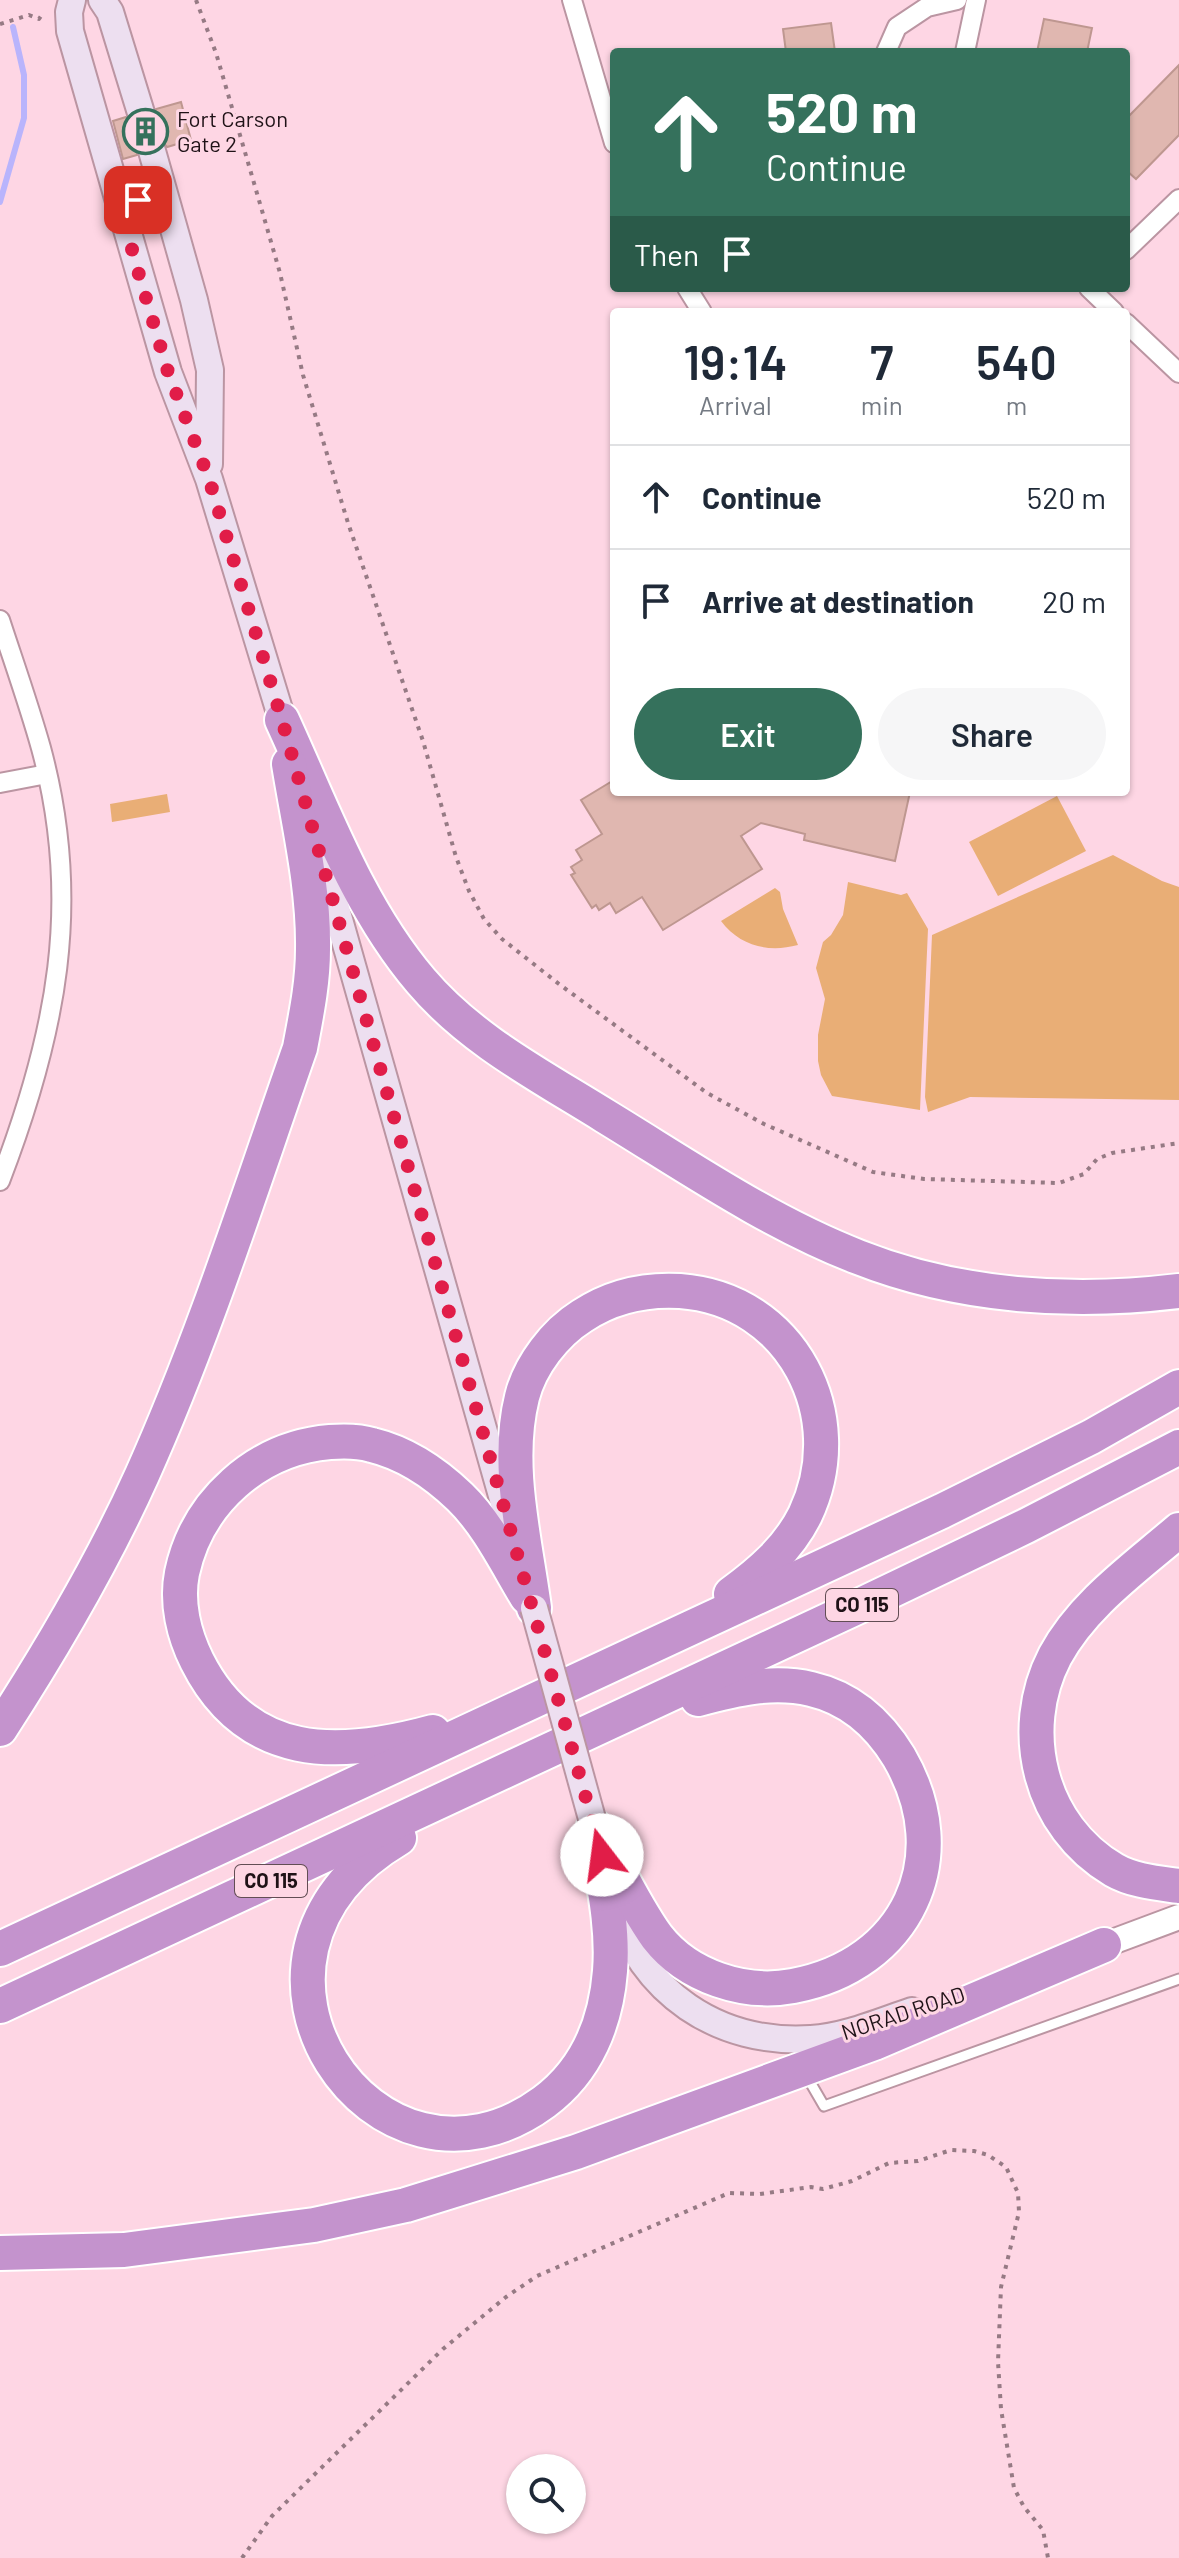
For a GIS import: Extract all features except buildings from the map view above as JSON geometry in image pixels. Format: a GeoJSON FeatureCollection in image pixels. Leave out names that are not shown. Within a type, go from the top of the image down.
{"type":"FeatureCollection","features":[{"type":"Feature","properties":{"kind":"highway"},"geometry":{"type":"LineString","coordinates":[[282,720],[348,865],[395,948],[445,1007],[521,1064],[733,1195],[859,1258],[917,1275],[1027,1295],[1083,1298],[1179,1291]]}},
{"type":"Feature","properties":{"kind":"highway"},"geometry":{"type":"LineString","coordinates":[[0,1729],[51,1649],[98,1566],[142,1476],[184,1377],[300,1048],[310,995],[310,900],[282,720]]}},
{"type":"Feature","properties":{"kind":"highway"},"geometry":{"type":"LineString","coordinates":[[534,1608],[515,1469],[516,1426],[523,1393],[551,1343],[569,1324],[592,1309],[644,1292],[693,1292],[718,1298],[772,1328],[792,1350],[817,1405],[820,1460],[817,1481],[804,1516],[787,1543],[764,1570],[731,1594],[588,1675]]}},
{"type":"Feature","properties":{"kind":"highway","name":"CO 115"},"geometry":{"type":"LineString","coordinates":[[0,1949],[1020,1474],[1179,1387]]}},
{"type":"Feature","properties":{"kind":"highway"},"geometry":{"type":"LineString","coordinates":[[526,1706],[397,1742],[352,1749],[317,1747],[281,1739],[254,1728],[227,1707],[207,1681],[189,1645],[183,1623],[181,1575],[193,1539],[211,1508],[233,1482],[256,1465],[282,1452],[313,1444],[371,1444],[431,1473],[462,1499],[485,1529],[534,1608]]}},
{"type":"Feature","properties":{"kind":"highway","name":"CO 115"},"geometry":{"type":"LineString","coordinates":[[0,2006],[542,1756],[1026,1526],[1179,1447]]}},
{"type":"Feature","properties":{"kind":"highway"},"geometry":{"type":"LineString","coordinates":[[1179,1530],[1102,1596],[1077,1624],[1047,1673],[1036,1712],[1035,1735],[1046,1789],[1061,1821],[1085,1849],[1115,1871],[1155,1883],[1179,1886]]}},
{"type":"Feature","properties":{"kind":"highway"},"geometry":{"type":"LineString","coordinates":[[594,1826],[659,1939],[682,1960],[709,1976],[741,1987],[775,1989],[809,1983],[841,1972],[868,1956],[892,1933],[910,1903],[921,1872],[924,1841],[921,1810],[913,1785],[889,1740],[867,1716],[840,1698],[811,1688],[773,1684],[735,1689],[605,1725]]}},
{"type":"Feature","properties":{"kind":"highway"},"geometry":{"type":"LineString","coordinates":[[542,1756],[376,1854],[343,1884],[324,1912],[312,1941],[307,1997],[322,2044],[350,2087],[374,2108],[403,2124],[432,2132],[469,2133],[488,2130],[528,2114],[568,2081],[594,2041],[605,2009],[610,1970],[610,1932],[594,1826]]}},
{"type":"Feature","properties":{"kind":"highway"},"geometry":{"type":"LineString","coordinates":[[0,2253],[124,2250],[185,2243],[314,2225],[406,2205],[576,2152],[874,2043],[1104,1945]]}},
{"type":"Feature","properties":{"kind":"main road"},"geometry":{"type":"LineString","coordinates":[[72,0],[70,31],[83,83],[168,372],[209,479]]}},
{"type":"Feature","properties":{"kind":"main road"},"geometry":{"type":"LineString","coordinates":[[102,0],[110,12],[141,113]]}},
{"type":"Feature","properties":{"kind":"main road"},"geometry":{"type":"LineString","coordinates":[[83,83],[86,73],[99,60],[109,57],[126,63]]}},
{"type":"Feature","properties":{"kind":"main road"},"geometry":{"type":"LineString","coordinates":[[152,151],[194,300],[210,370],[209,479]]}},
{"type":"Feature","properties":{"kind":"main road"},"geometry":{"type":"LineString","coordinates":[[132,251],[133,213],[138,200],[155,201],[169,215]]}},
{"type":"Feature","properties":{"kind":"main road","name":"NORAD ROAD"},"geometry":{"type":"LineString","coordinates":[[209,479],[282,720],[618,1914],[647,1968],[663,1988],[693,2012],[718,2025],[753,2036],[813,2039],[843,2034],[1104,1945]]}},
{"type":"Feature","properties":{"kind":"street"},"geometry":{"type":"LineString","coordinates":[[572,0],[610,129]]}},
{"type":"Feature","properties":{"kind":"street"},"geometry":{"type":"LineString","coordinates":[[888,48],[897,27],[927,7],[957,0]]}},
{"type":"Feature","properties":{"kind":"street"},"geometry":{"type":"LineString","coordinates":[[966,48],[976,0]]}},
{"type":"Feature","properties":{"kind":"street"},"geometry":{"type":"LineString","coordinates":[[1130,246],[1179,199]]}},
{"type":"Feature","properties":{"kind":"street"},"geometry":{"type":"LineString","coordinates":[[1093,292],[1110,308]]}},
{"type":"Feature","properties":{"kind":"street"},"geometry":{"type":"LineString","coordinates":[[1130,327],[1179,373]]}},
{"type":"Feature","properties":{"kind":"street"},"geometry":{"type":"LineString","coordinates":[[0,620],[41,748],[62,880],[59,968],[39,1070],[0,1181]]}},
{"type":"Feature","properties":{"kind":"street"},"geometry":{"type":"LineString","coordinates":[[0,783],[47,774]]}},
{"type":"Feature","properties":{"kind":"street","name":"NORAD ROAD"},"geometry":{"type":"LineString","coordinates":[[1104,1945],[1179,1917]]}},
{"type":"Feature","properties":{"kind":"lane"},"geometry":{"type":"LineString","coordinates":[[802,2069],[824,2106],[1179,1979]]}},
{"type":"Feature","properties":{"kind":"path"},"geometry":{"type":"LineString","coordinates":[[196,0],[216,53],[254,183],[280,273],[303,375],[348,523],[423,741],[456,857],[484,919],[502,939],[559,984],[707,1093],[764,1124],[873,1172],[924,1179],[1059,1183],[1084,1174],[1097,1159],[1112,1153],[1179,1143]]}},
{"type":"Feature","properties":{"kind":"path"},"geometry":{"type":"LineString","coordinates":[[0,24],[29,15],[39,19],[43,13]]}},
{"type":"Feature","properties":{"kind":"path"},"geometry":{"type":"LineString","coordinates":[[242,2558],[272,2516],[443,2349],[506,2297],[537,2276],[729,2193],[760,2194],[811,2187],[823,2189],[852,2181],[889,2163],[918,2161],[951,2150],[974,2151],[996,2159],[1011,2174],[1018,2193],[1019,2212],[1001,2287],[999,2389],[1014,2488],[1024,2507],[1043,2530],[1048,2558]]}},
{"type":"Feature","properties":{"kind":"shaded area"},"geometry":{"type":"Polygon","coordinates":[[[167,794],[170,812],[112,822],[110,804],[167,794]]]}},
{"type":"Feature","properties":{"kind":"shaded area"},"geometry":{"type":"Polygon","coordinates":[[[1057,796],[1086,851],[998,896],[969,842],[1057,796]]]}},
{"type":"Feature","properties":{"kind":"shaded area"},"geometry":{"type":"Polygon","coordinates":[[[1113,855],[1179,887],[1179,1100],[970,1097],[928,1112],[925,1097],[932,935],[1113,855]]]}},
{"type":"Feature","properties":{"kind":"shaded area"},"geometry":{"type":"Polygon","coordinates":[[[848,882],[901,895],[907,893],[928,929],[920,1110],[832,1096],[821,1075],[818,1035],[825,999],[816,968],[823,942],[843,915],[848,882]]]}},
{"type":"Feature","properties":{"kind":"shaded area"},"geometry":{"type":"Polygon","coordinates":[[[775,888],[780,892],[783,909],[798,945],[765,948],[755,945],[737,936],[721,921],[775,888]]]}},
{"type":"Feature","properties":{"kind":"waterway"},"geometry":{"type":"LineString","coordinates":[[0,202],[24,118],[24,75],[13,27]]}},
{"type":"Feature","properties":{"kind":"tunnel"},"geometry":{"type":"LineString","coordinates":[[141,113],[152,151]]}},
{"type":"Feature","properties":{"kind":"place","name":"Fort Carson Gate 2"},"geometry":{"type":"Point","coordinates":[146,132]}},
{"type":"Feature","properties":{"kind":"route"},"geometry":{"type":"LineString","coordinates":[[138,200],[134,204],[132,251],[168,372],[209,479],[282,720],[602,1855]]}}]}
